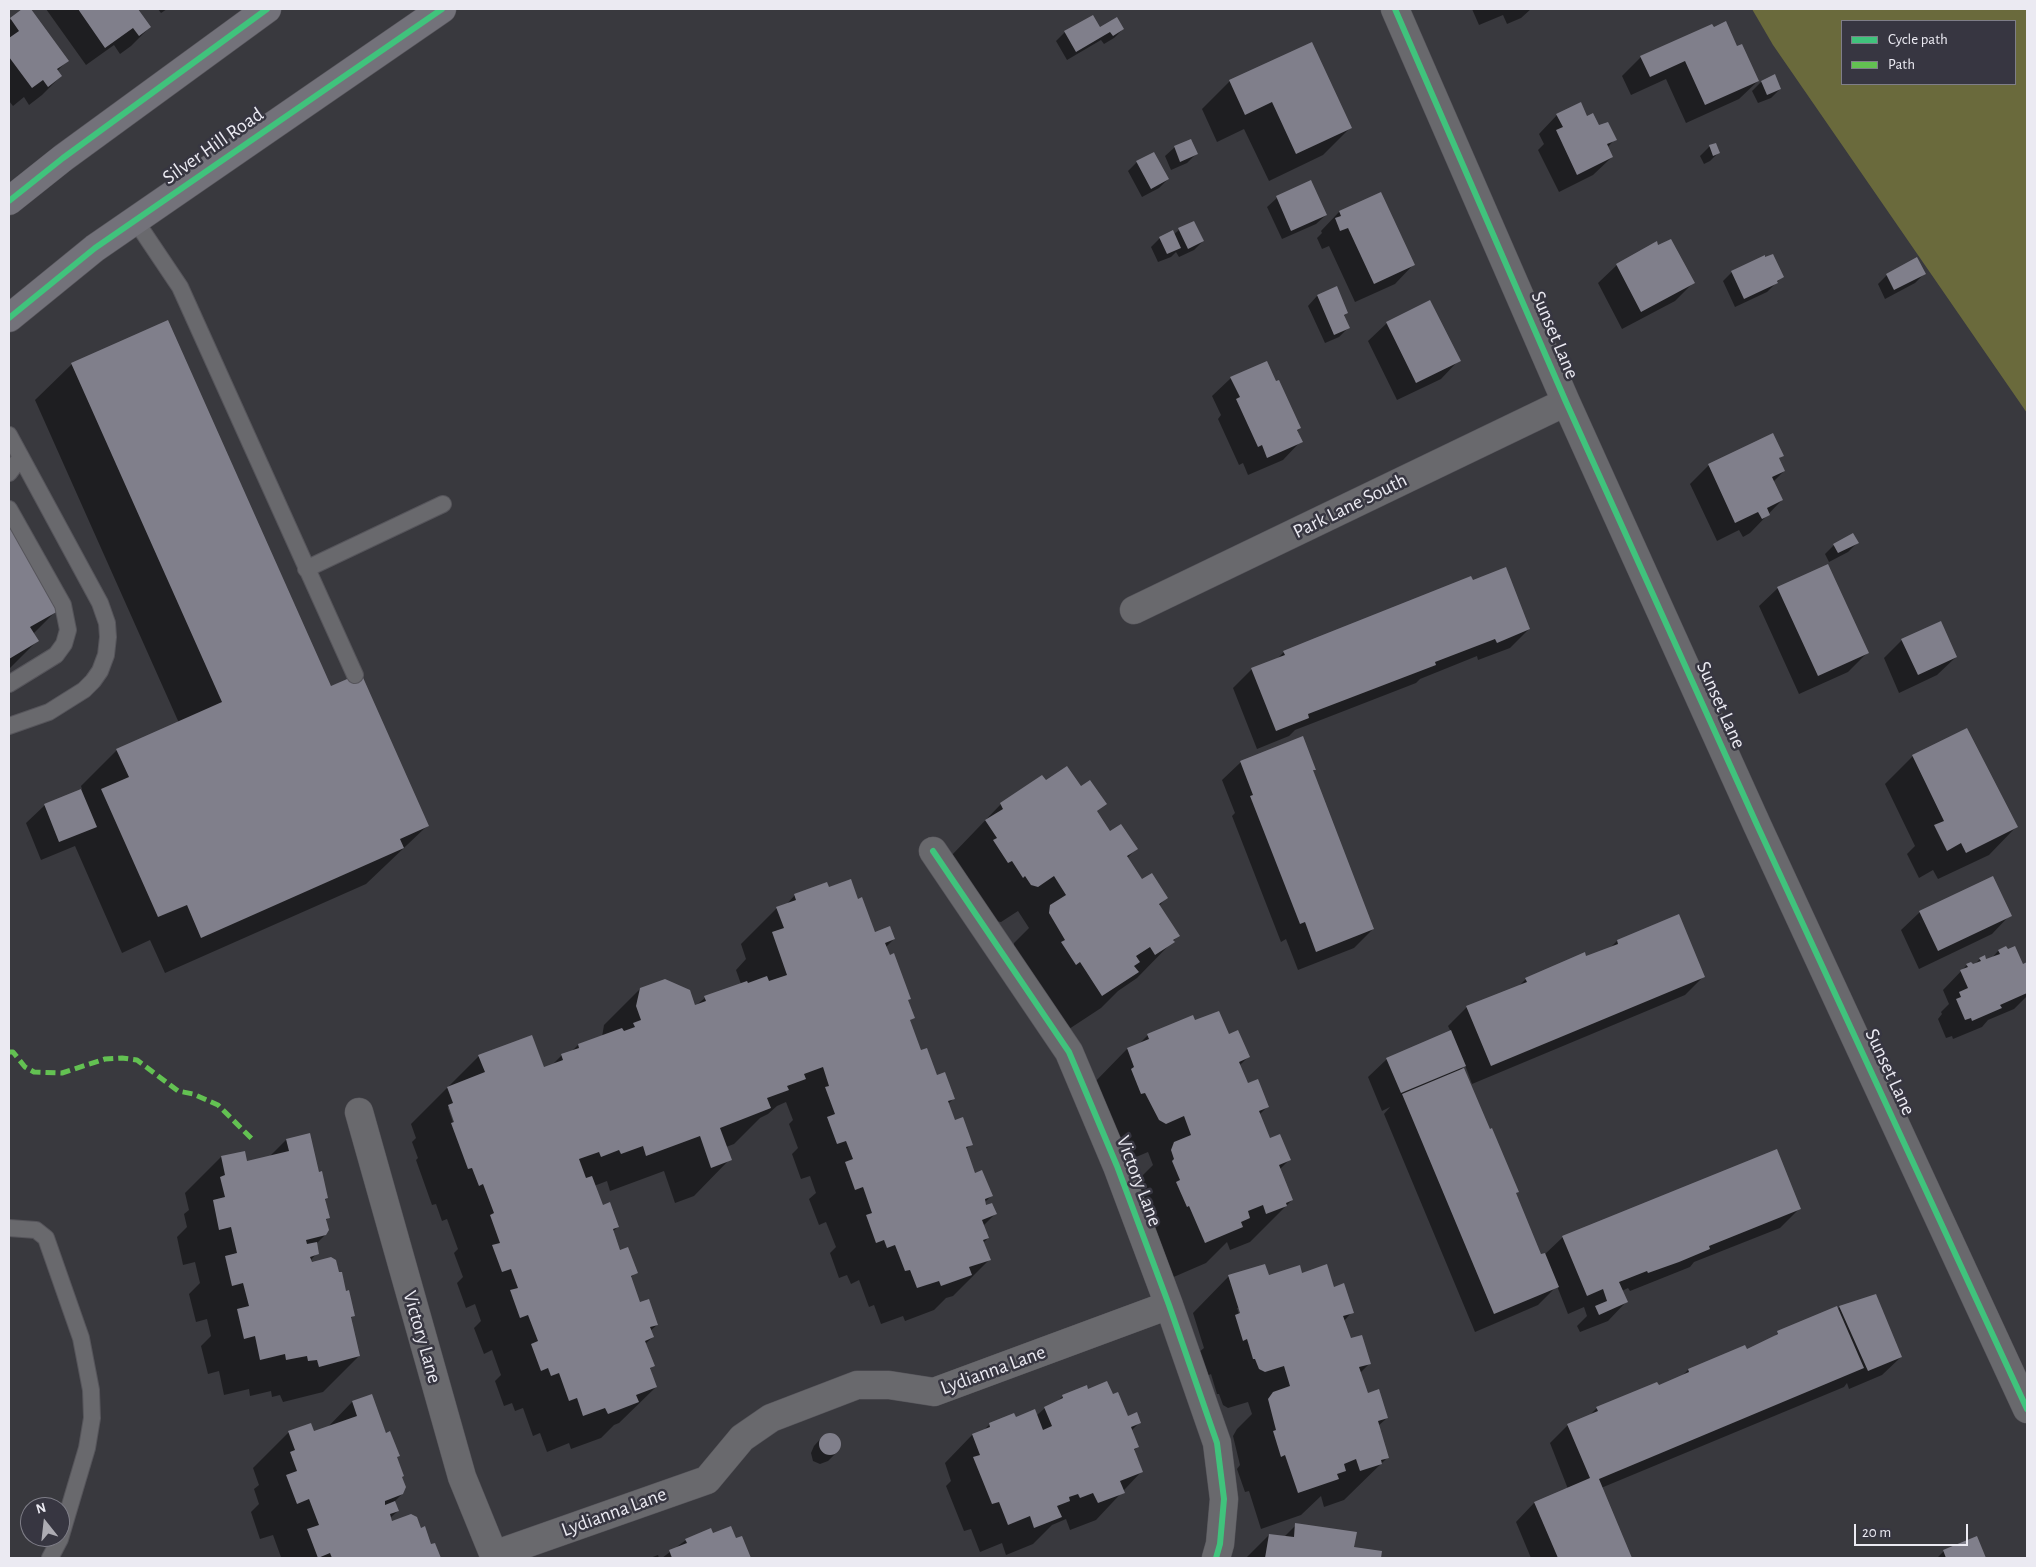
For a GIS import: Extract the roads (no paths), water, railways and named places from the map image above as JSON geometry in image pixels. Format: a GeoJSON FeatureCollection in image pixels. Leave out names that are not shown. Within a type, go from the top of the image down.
{"type":"FeatureCollection","features":[{"type":"Feature","properties":{"kind":"main road"},"geometry":{"type":"LineString","coordinates":[[9,201],[71,152],[267,9]]}},
{"type":"Feature","properties":{"kind":"main road","name":"Silver Hill Road"},"geometry":{"type":"LineString","coordinates":[[9,318],[95,248],[442,9]]}},
{"type":"Feature","properties":{"kind":"street","name":"Sunset Lane"},"geometry":{"type":"LineString","coordinates":[[1395,9],[1566,402],[1758,827],[2027,1409]]}},
{"type":"Feature","properties":{"kind":"street","name":"Park Lane South"},"geometry":{"type":"LineString","coordinates":[[1134,610],[1566,402]]}},
{"type":"Feature","properties":{"kind":"street","name":"Victory Lane"},"geometry":{"type":"LineString","coordinates":[[933,851],[1069,1052],[1117,1166],[1169,1305],[1217,1443],[1224,1499],[1220,1544],[1216,1558]]}},
{"type":"Feature","properties":{"kind":"street","name":"Victory Lane"},"geometry":{"type":"LineString","coordinates":[[359,1112],[462,1477],[495,1557]]}},
{"type":"Feature","properties":{"kind":"street","name":"Lydianna Lane"},"geometry":{"type":"LineString","coordinates":[[495,1557],[707,1480],[742,1438],[771,1418],[857,1385],[889,1385],[934,1392],[1169,1305]]}},
{"type":"Feature","properties":{"kind":"lane"},"geometry":{"type":"LineString","coordinates":[[135,220],[180,287],[354,675]]}},
{"type":"Feature","properties":{"kind":"lane"},"geometry":{"type":"LineString","coordinates":[[9,435],[100,603],[107,623],[108,637],[106,655],[100,671],[84,690],[49,712],[9,726]]}},
{"type":"Feature","properties":{"kind":"lane"},"geometry":{"type":"LineString","coordinates":[[9,473],[21,457]]}},
{"type":"Feature","properties":{"kind":"lane"},"geometry":{"type":"LineString","coordinates":[[306,569],[443,504]]}},
{"type":"Feature","properties":{"kind":"lane"},"geometry":{"type":"LineString","coordinates":[[9,509],[63,605],[68,630],[64,644],[56,655],[9,684]]}},
{"type":"Feature","properties":{"kind":"lane"},"geometry":{"type":"LineString","coordinates":[[9,1228],[36,1230],[46,1238],[81,1338],[91,1390],[92,1418],[87,1448],[60,1539],[50,1558]]}}]}
